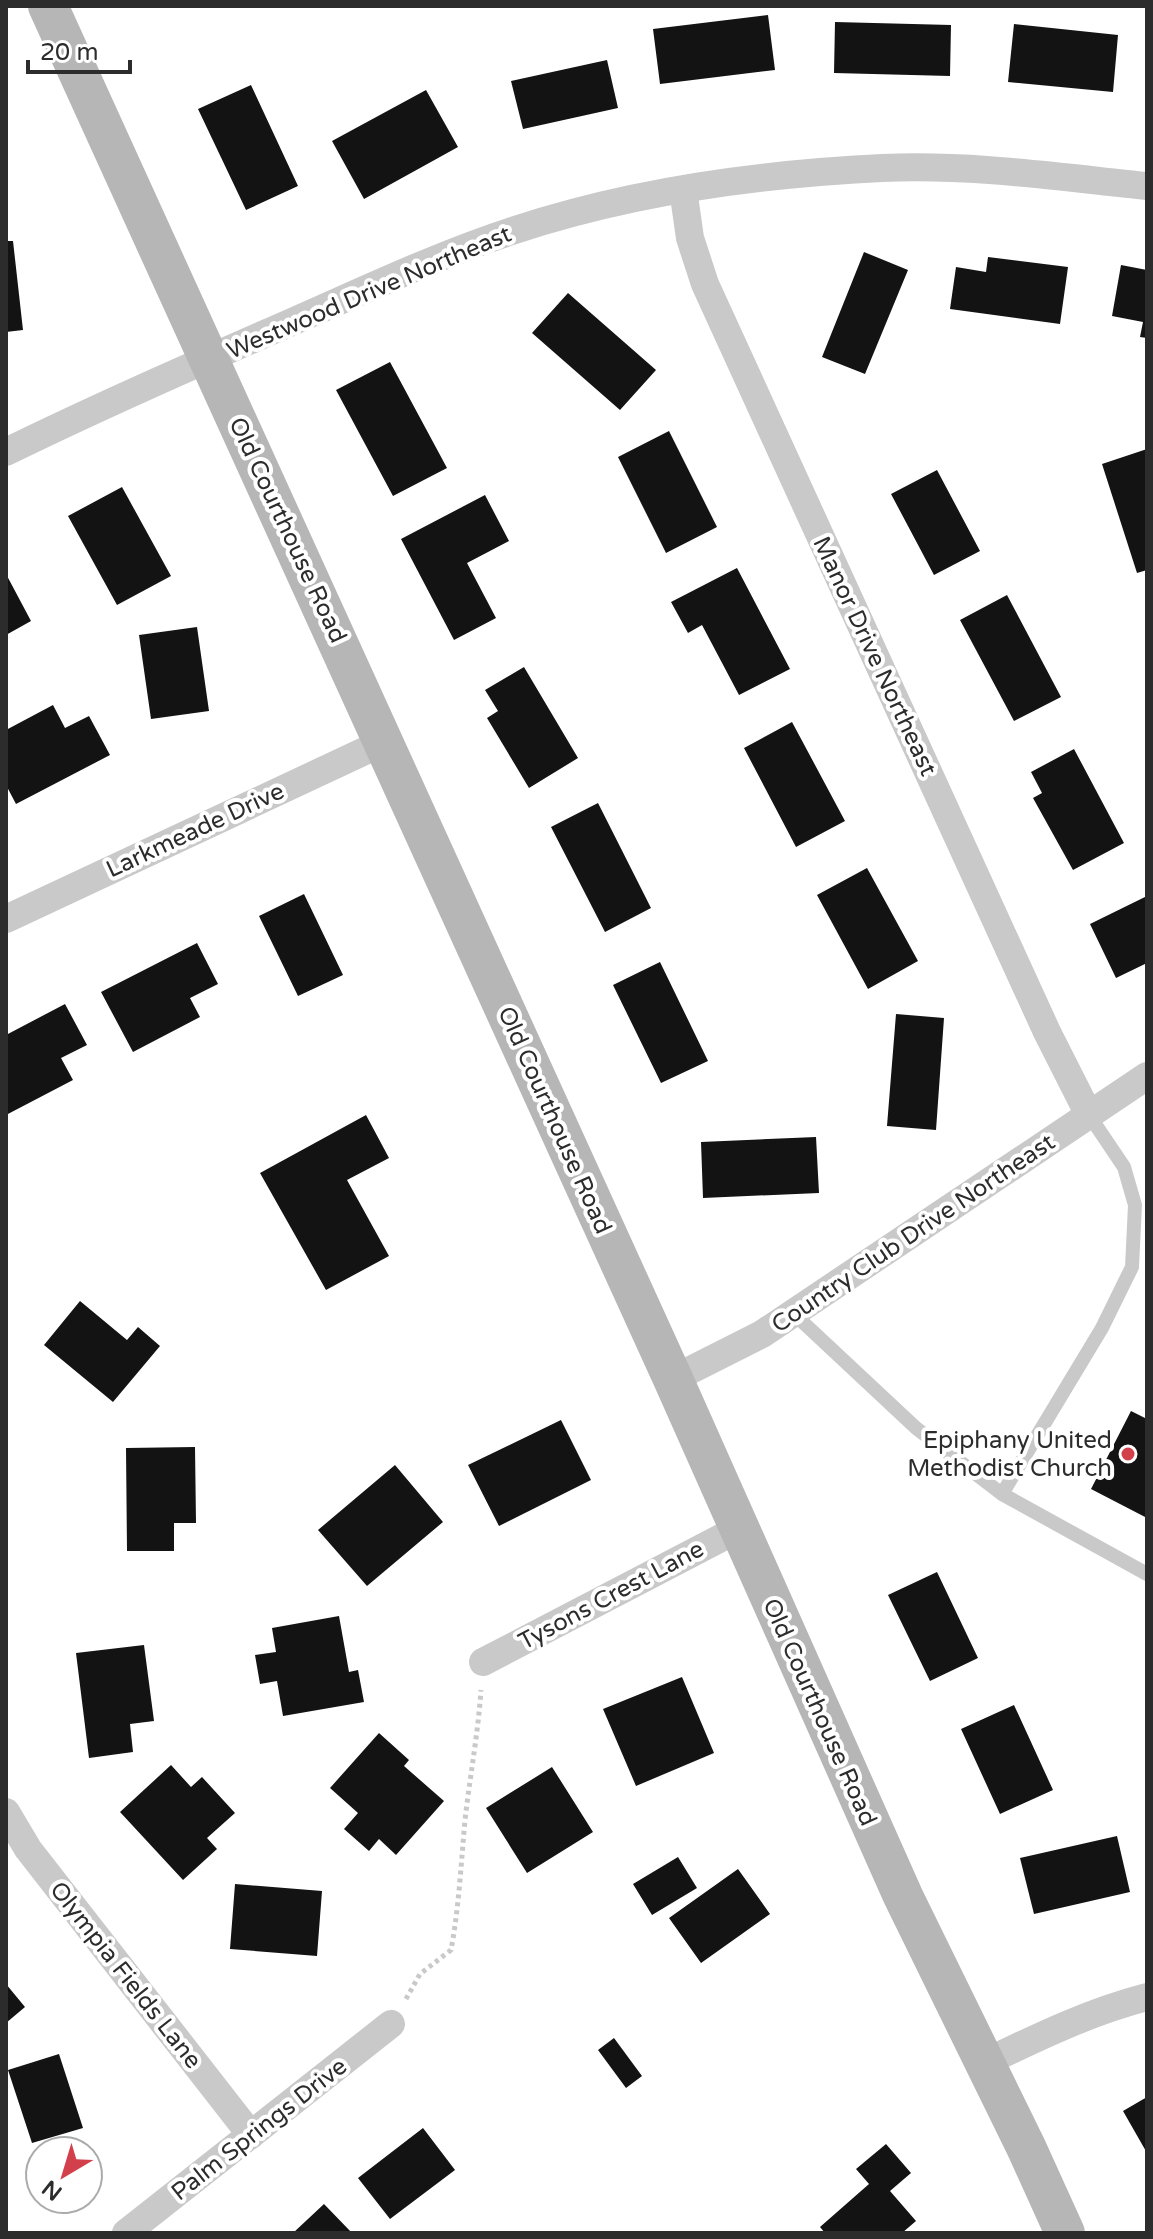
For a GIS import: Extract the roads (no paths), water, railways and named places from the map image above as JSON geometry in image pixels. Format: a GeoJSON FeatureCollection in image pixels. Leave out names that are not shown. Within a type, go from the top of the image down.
{"type":"FeatureCollection","features":[{"type":"Feature","properties":{"kind":"street","name":"Old Courthouse Road"},"geometry":{"type":"LineString","coordinates":[[48,6],[673,1379],[903,1896],[1065,2233]]}},
{"type":"Feature","properties":{"kind":"street","name":"Westwood Drive Northeast"},"geometry":{"type":"LineString","coordinates":[[6,452],[112,400],[420,265],[515,230],[614,203],[767,177],[884,168],[992,169],[1147,186]]}},
{"type":"Feature","properties":{"kind":"street","name":"Manor Drive Northeast"},"geometry":{"type":"LineString","coordinates":[[683,189],[690,238],[705,284],[1047,1032],[1089,1115]]}},
{"type":"Feature","properties":{"kind":"street","name":"Larkmeade Drive"},"geometry":{"type":"LineString","coordinates":[[6,919],[384,742]]}},
{"type":"Feature","properties":{"kind":"street","name":"Country Club Drive Northeast"},"geometry":{"type":"LineString","coordinates":[[673,1379],[762,1334],[1147,1076]]}},
{"type":"Feature","properties":{"kind":"street","name":"Tysons Crest Lane"},"geometry":{"type":"LineString","coordinates":[[483,1662],[738,1529]]}},
{"type":"Feature","properties":{"kind":"street","name":"Olympia Fields Lane"},"geometry":{"type":"LineString","coordinates":[[6,1812],[28,1849],[251,2135]]}},
{"type":"Feature","properties":{"kind":"street"},"geometry":{"type":"LineString","coordinates":[[984,2063],[1063,2025],[1106,2008],[1147,1997]]}},
{"type":"Feature","properties":{"kind":"street","name":"Palm Springs Drive"},"geometry":{"type":"LineString","coordinates":[[126,2233],[391,2024]]}},
{"type":"Feature","properties":{"kind":"lane"},"geometry":{"type":"LineString","coordinates":[[1002,1494],[1102,1328],[1132,1267],[1135,1205],[1124,1167],[1089,1115]]}},
{"type":"Feature","properties":{"kind":"lane"},"geometry":{"type":"LineString","coordinates":[[793,1313],[916,1428],[1002,1494],[1147,1574]]}},
{"type":"Feature","properties":{"kind":"place","name":"Epiphany United Methodist Church"},"geometry":{"type":"Point","coordinates":[1128,1454]}}]}
